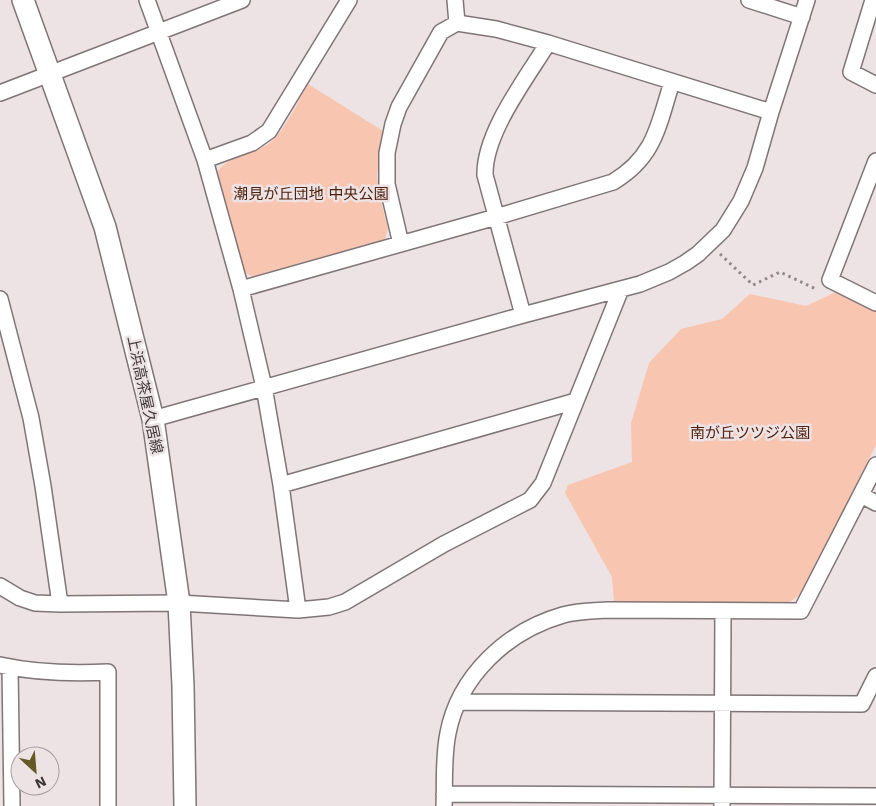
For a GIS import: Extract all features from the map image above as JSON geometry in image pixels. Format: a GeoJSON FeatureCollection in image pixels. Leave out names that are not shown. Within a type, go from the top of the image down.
{"type":"FeatureCollection","features":[{"type":"Feature","properties":{"kind":"main road","name":"上浜高茶屋久居線"},"geometry":{"type":"LineString","coordinates":[[23,0],[105,227],[152,419],[179,603],[183,686],[185,806]]}},
{"type":"Feature","properties":{"kind":"street"},"geometry":{"type":"LineString","coordinates":[[147,0],[205,160],[241,288],[264,387],[298,610]]}},
{"type":"Feature","properties":{"kind":"street"},"geometry":{"type":"LineString","coordinates":[[0,93],[242,0]]}},
{"type":"Feature","properties":{"kind":"street"},"geometry":{"type":"LineString","coordinates":[[205,160],[252,143],[269,131],[349,0]]}},
{"type":"Feature","properties":{"kind":"street"},"geometry":{"type":"LineString","coordinates":[[455,0],[458,23]]}},
{"type":"Feature","properties":{"kind":"street"},"geometry":{"type":"LineString","coordinates":[[749,0],[802,17]]}},
{"type":"Feature","properties":{"kind":"street"},"geometry":{"type":"LineString","coordinates":[[152,419],[640,284],[669,272],[698,254],[723,230],[741,201],[755,168],[807,0]]}},
{"type":"Feature","properties":{"kind":"street"},"geometry":{"type":"LineString","coordinates":[[873,0],[851,72],[876,85]]}},
{"type":"Feature","properties":{"kind":"street"},"geometry":{"type":"LineString","coordinates":[[401,244],[387,184],[387,153],[391,132],[399,107],[442,32],[458,23],[496,29],[548,43],[771,112]]}},
{"type":"Feature","properties":{"kind":"street"},"geometry":{"type":"LineString","coordinates":[[523,315],[485,175],[485,164],[487,152],[497,127],[548,43]]}},
{"type":"Feature","properties":{"kind":"street"},"geometry":{"type":"LineString","coordinates":[[241,288],[601,187],[624,176],[643,158],[651,145],[672,82]]}},
{"type":"Feature","properties":{"kind":"street"},"geometry":{"type":"LineString","coordinates":[[876,161],[871,190],[830,280],[876,303]]}},
{"type":"Feature","properties":{"kind":"street"},"geometry":{"type":"LineString","coordinates":[[0,586],[20,598],[35,603],[179,603],[298,610],[329,607],[345,602],[444,544],[530,500],[543,483],[621,289]]}},
{"type":"Feature","properties":{"kind":"street"},"geometry":{"type":"LineString","coordinates":[[0,299],[31,418],[60,604]]}},
{"type":"Feature","properties":{"kind":"street"},"geometry":{"type":"LineString","coordinates":[[280,485],[576,401]]}},
{"type":"Feature","properties":{"kind":"street"},"geometry":{"type":"LineString","coordinates":[[876,465],[802,611],[582,611],[563,615],[531,629],[503,646],[488,658],[458,702],[448,733],[445,754],[444,800],[722,800],[876,796]]}},
{"type":"Feature","properties":{"kind":"street"},"geometry":{"type":"LineString","coordinates":[[861,495],[876,503]]}},
{"type":"Feature","properties":{"kind":"street"},"geometry":{"type":"LineString","coordinates":[[722,800],[723,611]]}},
{"type":"Feature","properties":{"kind":"street"},"geometry":{"type":"LineString","coordinates":[[12,806],[5,714],[5,666],[70,674],[108,672],[108,806]]}},
{"type":"Feature","properties":{"kind":"street"},"geometry":{"type":"LineString","coordinates":[[458,702],[862,704],[876,676]]}},
{"type":"Feature","properties":{"kind":"path"},"geometry":{"type":"LineString","coordinates":[[709,243],[753,285],[780,272],[825,293],[830,280]]}},
{"type":"Feature","properties":{"kind":"green space","name":"潮見が丘団地 中央公園"},"geometry":{"type":"Polygon","coordinates":[[[308,84],[383,131],[377,175],[388,229],[385,239],[380,242],[254,278],[245,272],[243,267],[217,173],[226,163],[261,148],[273,140],[284,126],[308,84]]]}},
{"type":"Feature","properties":{"kind":"green space","name":"南が丘ツツジ公園"},"geometry":{"type":"Polygon","coordinates":[[[836,292],[876,311],[876,445],[801,594],[788,603],[614,602],[612,577],[565,493],[568,485],[632,462],[631,423],[649,363],[681,329],[722,319],[750,294],[806,306],[836,292]]]}}]}
